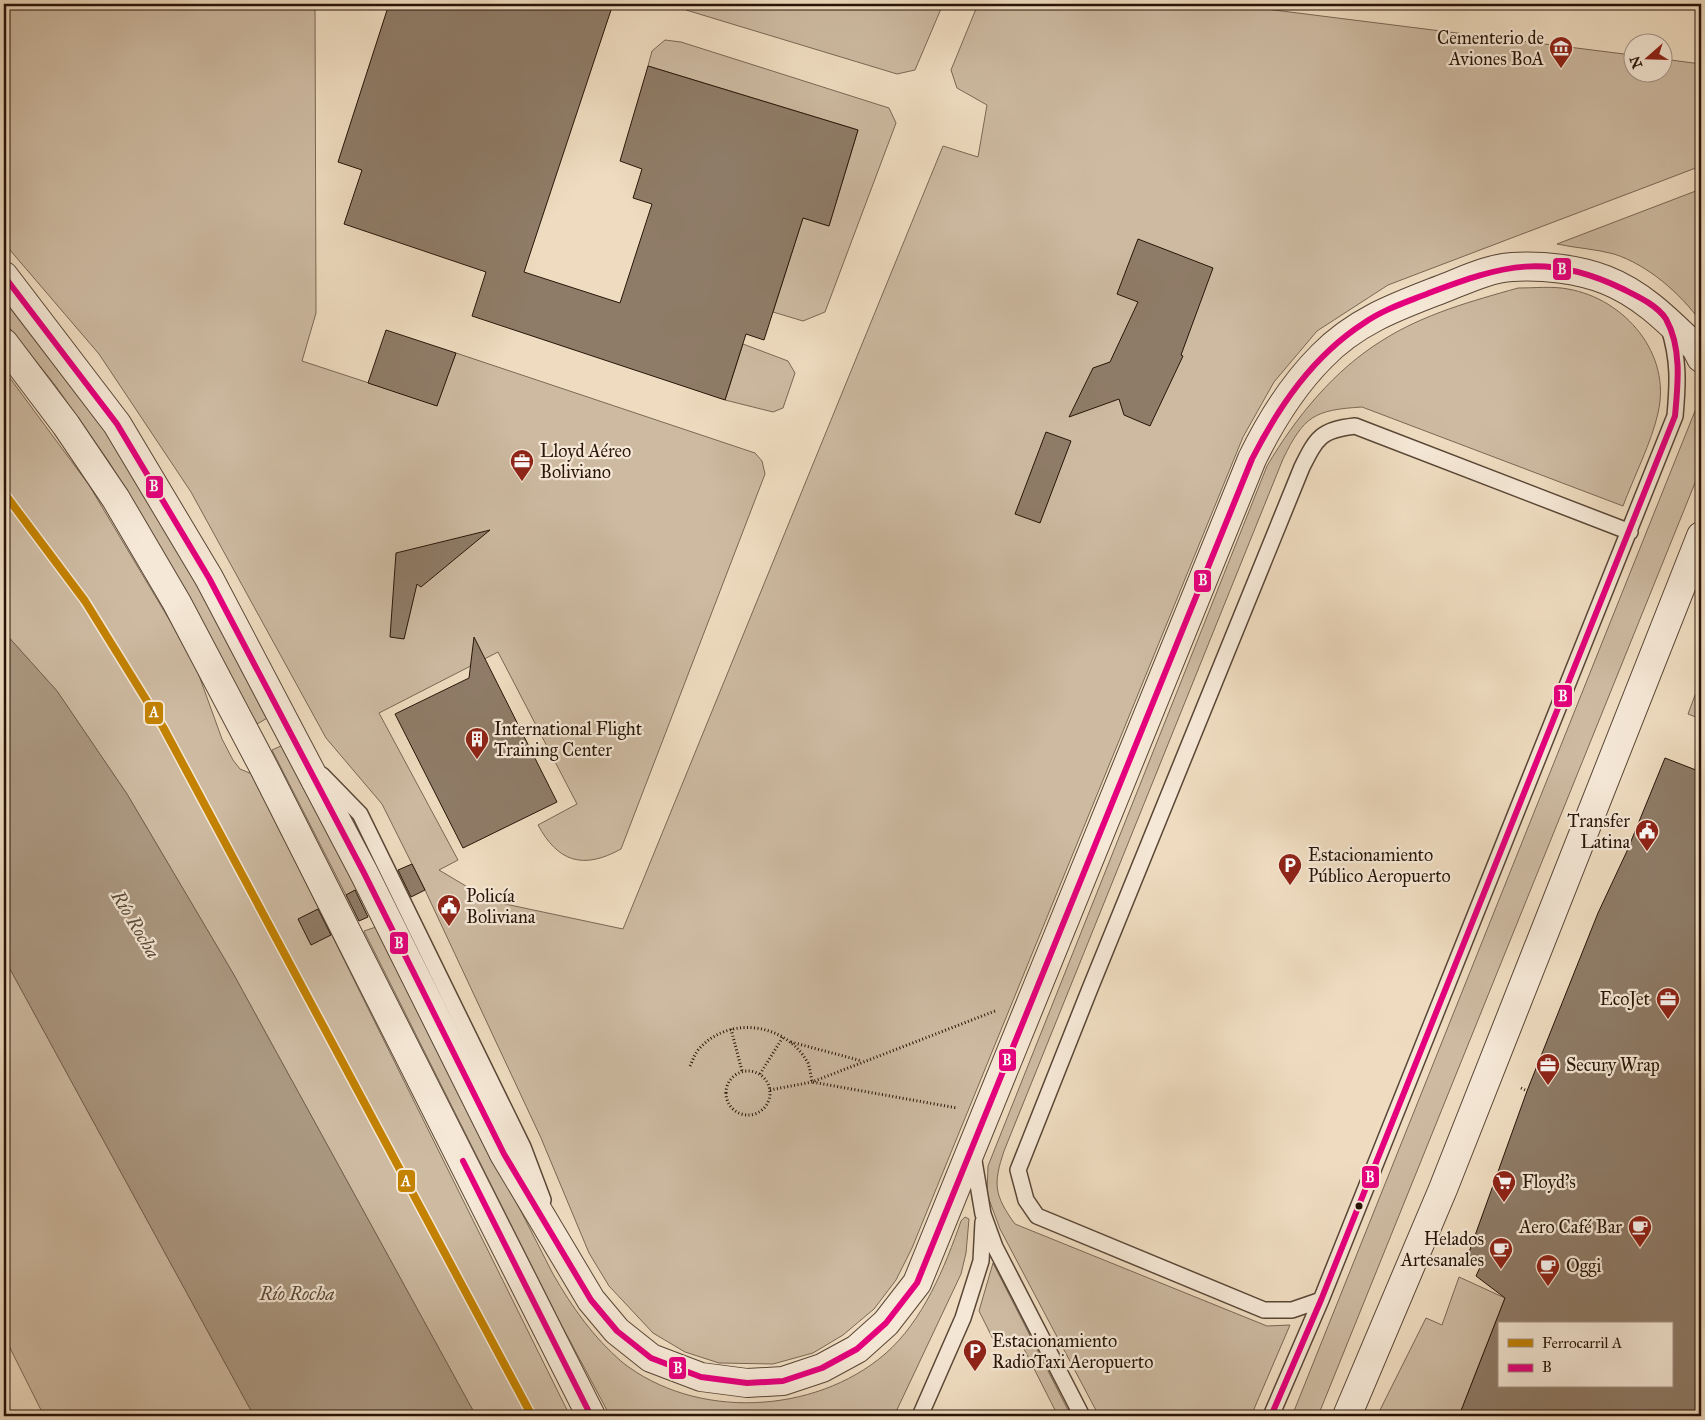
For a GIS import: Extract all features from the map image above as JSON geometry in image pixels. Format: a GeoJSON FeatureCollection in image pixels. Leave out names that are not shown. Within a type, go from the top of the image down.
{"type":"FeatureCollection","features":[{"type":"Feature","properties":{"kind":"street"},"geometry":{"type":"LineString","coordinates":[[4,276],[117,424],[209,578],[364,873],[504,1154],[591,1300],[617,1331],[650,1358],[701,1377],[747,1383],[783,1381],[822,1368],[857,1349],[886,1323],[918,1283],[1252,458],[1269,424],[1293,388],[1323,354],[1362,323],[1383,311],[1466,279],[1511,267],[1556,268],[1605,279],[1639,297],[1666,319],[1696,348],[1701,358]]}},
{"type":"Feature","properties":{"kind":"street"},"geometry":{"type":"LineString","coordinates":[[4,343],[66,425],[116,499],[177,603],[252,746],[592,1416]]}},
{"type":"Feature","properties":{"kind":"street"},"geometry":{"type":"LineString","coordinates":[[1347,1416],[1447,1180],[1701,536]]}},
{"type":"Feature","properties":{"kind":"street"},"geometry":{"type":"LineString","coordinates":[[252,746],[287,727]]}},
{"type":"Feature","properties":{"kind":"lane"},"geometry":{"type":"LineString","coordinates":[[1271,1416],[1321,1300],[1675,416],[1679,377],[1675,347],[1666,319]]}},
{"type":"Feature","properties":{"kind":"lane"},"geometry":{"type":"LineString","coordinates":[[1321,1300],[1292,1310],[1264,1310],[1037,1216],[1026,1200],[1018,1170],[1089,991],[1302,466],[1316,439],[1333,428],[1355,426],[1630,532]]}},
{"type":"Feature","properties":{"kind":"lane"},"geometry":{"type":"LineString","coordinates":[[972,1151],[983,1214],[994,1247],[1082,1416]]}},
{"type":"Feature","properties":{"kind":"lane"},"geometry":{"type":"LineString","coordinates":[[920,1416],[963,1318],[981,1261],[983,1214]]}},
{"type":"Feature","properties":{"kind":"path"},"geometry":{"type":"LineString","coordinates":[[770,1090],[812,1082],[1002,1009]]}},
{"type":"Feature","properties":{"kind":"path"},"geometry":{"type":"LineString","coordinates":[[690,1066],[698,1050],[713,1037],[731,1029],[751,1027],[770,1030],[790,1041],[863,1062]]}},
{"type":"Feature","properties":{"kind":"path"},"geometry":{"type":"LineString","coordinates":[[731,1029],[742,1071]]}},
{"type":"Feature","properties":{"kind":"path"},"geometry":{"type":"LineString","coordinates":[[760,1074],[783,1038]]}},
{"type":"Feature","properties":{"kind":"path"},"geometry":{"type":"LineString","coordinates":[[790,1041],[808,1064],[812,1082]]}},
{"type":"Feature","properties":{"kind":"path"},"geometry":{"type":"LineString","coordinates":[[749,1070],[760,1074],[765,1078],[770,1090],[768,1104],[763,1110],[750,1116],[736,1111],[730,1106],[725,1092],[730,1079],[742,1071],[749,1070]]}},
{"type":"Feature","properties":{"kind":"path"},"geometry":{"type":"LineString","coordinates":[[812,1082],[958,1108]]}},
{"type":"Feature","properties":{"kind":"path"},"geometry":{"type":"LineString","coordinates":[[1521,1088],[1528,1091]]}},
{"type":"Feature","properties":{"kind":"shaded area"},"geometry":{"type":"Polygon","coordinates":[[[4,4],[315,4],[316,313],[302,361],[436,405],[456,353],[755,453],[762,461],[765,474],[621,849],[607,856],[595,859],[573,859],[554,847],[546,838],[538,825],[577,804],[498,652],[379,713],[458,860],[439,870],[491,901],[623,929],[943,146],[978,157],[987,105],[957,88],[951,70],[978,4],[1226,4],[1622,54],[1622,82],[1672,82],[1672,60],[1701,64],[1701,166],[1388,285],[1317,331],[1274,382],[1243,437],[912,1248],[896,1280],[874,1309],[843,1335],[813,1353],[773,1364],[719,1363],[685,1352],[653,1333],[609,1286],[589,1253],[541,1138],[425,890],[382,804],[326,738],[191,492],[99,354],[4,243],[4,4]]]}},
{"type":"Feature","properties":{"kind":"shaded area"},"geometry":{"type":"Polygon","coordinates":[[[681,4],[943,4],[915,70],[897,74],[686,10],[681,4]]]}},
{"type":"Feature","properties":{"kind":"shaded area"},"geometry":{"type":"Polygon","coordinates":[[[665,40],[681,42],[889,108],[896,123],[825,312],[803,321],[773,312],[803,218],[829,226],[858,130],[648,66],[652,51],[665,40]]]}},
{"type":"Feature","properties":{"kind":"shaded area"},"geometry":{"type":"Polygon","coordinates":[[[1701,189],[1701,322],[1673,291],[1639,265],[1614,254],[1557,244],[1701,189]]]}},
{"type":"Feature","properties":{"kind":"shaded area"},"geometry":{"type":"Polygon","coordinates":[[[1518,288],[1562,288],[1589,295],[1608,304],[1625,317],[1640,333],[1651,350],[1658,370],[1660,391],[1658,413],[1647,448],[1623,506],[1362,407],[1321,413],[1305,424],[1297,433],[1283,459],[1004,1151],[997,1181],[999,1197],[1015,1224],[1267,1326],[1290,1325],[1251,1416],[1099,1416],[1000,1229],[987,1194],[988,1166],[1267,466],[1290,430],[1318,396],[1348,365],[1365,352],[1415,323],[1466,303],[1518,288]]]}},
{"type":"Feature","properties":{"kind":"shaded area"},"geometry":{"type":"Polygon","coordinates":[[[4,300],[108,434],[192,573],[269,717],[257,724],[177,576],[109,462],[55,385],[4,321],[4,300]]]}},
{"type":"Feature","properties":{"kind":"shaded area"},"geometry":{"type":"Polygon","coordinates":[[[743,344],[788,361],[795,373],[783,408],[773,412],[725,400],[743,344]]]}},
{"type":"Feature","properties":{"kind":"shaded area"},"geometry":{"type":"Polygon","coordinates":[[[4,370],[89,485],[197,670],[222,739],[240,769],[252,774],[570,1416],[476,1416],[234,975],[127,794],[57,691],[4,632],[4,370]]]}},
{"type":"Feature","properties":{"kind":"shaded area"},"geometry":{"type":"Polygon","coordinates":[[[1699,401],[1702,447],[1699,473],[1318,1416],[1292,1416],[1699,401]]]}},
{"type":"Feature","properties":{"kind":"shaded area"},"geometry":{"type":"Polygon","coordinates":[[[1701,679],[1701,719],[1688,714],[1701,679]]]}},
{"type":"Feature","properties":{"kind":"shaded area"},"geometry":{"type":"Polygon","coordinates":[[[285,744],[359,889],[346,895],[272,750],[285,744]]]}},
{"type":"Feature","properties":{"kind":"shaded area"},"geometry":{"type":"Polygon","coordinates":[[[376,927],[560,1286],[584,1321],[611,1352],[622,1362],[651,1381],[684,1394],[719,1401],[754,1403],[790,1399],[824,1389],[856,1374],[885,1354],[911,1326],[922,1310],[940,1275],[961,1221],[965,1217],[969,1219],[966,1253],[961,1274],[894,1416],[610,1416],[561,1324],[364,931],[376,927]]]}},
{"type":"Feature","properties":{"kind":"shaded area"},"geometry":{"type":"Polygon","coordinates":[[[4,958],[254,1416],[44,1416],[4,1336],[4,958]]]}},
{"type":"Feature","properties":{"kind":"shaded area"},"geometry":{"type":"Polygon","coordinates":[[[993,1263],[1071,1416],[1058,1416],[1020,1341],[993,1339],[979,1311],[993,1263]]]}},
{"type":"Feature","properties":{"kind":"shaded area"},"geometry":{"type":"Polygon","coordinates":[[[1459,1277],[1505,1298],[1459,1416],[1377,1416],[1426,1318],[1442,1325],[1459,1277]]]}},
{"type":"Feature","properties":{"kind":"water","name":"Río Rocha"},"geometry":{"type":"Polygon","coordinates":[[[4,632],[57,691],[127,794],[234,975],[476,1416],[254,1416],[4,958],[4,632]]]}},
{"type":"Feature","properties":{"kind":"building"},"geometry":{"type":"Polygon","coordinates":[[[389,4],[613,4],[524,272],[620,303],[652,204],[633,198],[642,169],[620,161],[648,66],[858,130],[829,226],[803,218],[764,340],[746,334],[725,400],[472,316],[486,272],[344,224],[362,170],[338,162],[389,4]]]}},
{"type":"Feature","properties":{"kind":"building"},"geometry":{"type":"Polygon","coordinates":[[[1138,239],[1213,268],[1181,355],[1183,356],[1150,426],[1124,415],[1119,399],[1069,417],[1093,368],[1110,362],[1138,302],[1117,294],[1138,239]]]}},
{"type":"Feature","properties":{"kind":"building"},"geometry":{"type":"Polygon","coordinates":[[[386,330],[456,353],[437,406],[368,383],[386,330]]]}},
{"type":"Feature","properties":{"kind":"building"},"geometry":{"type":"Polygon","coordinates":[[[1046,432],[1071,441],[1040,523],[1015,514],[1046,432]]]}},
{"type":"Feature","properties":{"kind":"building"},"geometry":{"type":"Polygon","coordinates":[[[490,530],[421,587],[417,584],[404,639],[390,637],[396,553],[490,530]]]}},
{"type":"Feature","properties":{"kind":"building","name":"International Flight Training Center"},"geometry":{"type":"Polygon","coordinates":[[[474,637],[557,802],[463,848],[395,714],[469,678],[474,637]]]}},
{"type":"Feature","properties":{"kind":"building"},"geometry":{"type":"Polygon","coordinates":[[[1665,758],[1701,772],[1701,1416],[1459,1416],[1505,1298],[1476,1276],[1483,1261],[1468,1255],[1527,1091],[1598,913],[1627,851],[1665,758]]]}},
{"type":"Feature","properties":{"kind":"building"},"geometry":{"type":"Polygon","coordinates":[[[412,864],[425,890],[411,897],[398,870],[412,864]]]}},
{"type":"Feature","properties":{"kind":"building"},"geometry":{"type":"Polygon","coordinates":[[[355,890],[368,917],[359,921],[346,895],[355,890]]]}},
{"type":"Feature","properties":{"kind":"building"},"geometry":{"type":"Polygon","coordinates":[[[318,909],[331,935],[311,945],[298,919],[318,909]]]}},
{"type":"Feature","properties":{"kind":"rail line","name":"A"},"geometry":{"type":"LineString","coordinates":[[4,493],[85,601],[163,727],[532,1416]]}},
{"type":"Feature","properties":{"kind":"transit line","name":"B"},"geometry":{"type":"LineString","coordinates":[[4,276],[117,424],[209,578],[364,873],[504,1154],[591,1300],[617,1331],[651,1358],[701,1377],[747,1383],[783,1381],[822,1368],[857,1349],[886,1323],[917,1283],[1252,459],[1286,401],[1313,367],[1346,336],[1380,314],[1455,283],[1503,270],[1525,267],[1571,270],[1596,277],[1623,289],[1657,309],[1666,319],[1675,342],[1678,366],[1675,416],[1321,1300],[1271,1416]]}},
{"type":"Feature","properties":{"kind":"transit line","name":"B"},"geometry":{"type":"LineString","coordinates":[[463,1161],[591,1416]]}},
{"type":"Feature","properties":{"kind":"place","name":"Cementerio de Aviones BoA"},"geometry":{"type":"Point","coordinates":[1561,69]}},
{"type":"Feature","properties":{"kind":"place","name":"Lloyd Aéreo Boliviano"},"geometry":{"type":"Point","coordinates":[522,482]}},
{"type":"Feature","properties":{"kind":"place","name":"International Flight Training Center"},"geometry":{"type":"Point","coordinates":[477,760]}},
{"type":"Feature","properties":{"kind":"place","name":"Transfer Latina"},"geometry":{"type":"Point","coordinates":[1647,852]}},
{"type":"Feature","properties":{"kind":"place","name":"Estacionamiento Público Aeropuerto"},"geometry":{"type":"Point","coordinates":[1290,886]}},
{"type":"Feature","properties":{"kind":"place","name":"Policía Boliviana"},"geometry":{"type":"Point","coordinates":[449,927]}},
{"type":"Feature","properties":{"kind":"place","name":"EcoJet"},"geometry":{"type":"Point","coordinates":[1668,1020]}},
{"type":"Feature","properties":{"kind":"place","name":"Secury Wrap"},"geometry":{"type":"Point","coordinates":[1548,1086]}},
{"type":"Feature","properties":{"kind":"place","name":"Floyd's"},"geometry":{"type":"Point","coordinates":[1504,1203]}},
{"type":"Feature","properties":{"kind":"place","name":"Aero Café Bar"},"geometry":{"type":"Point","coordinates":[1640,1248]}},
{"type":"Feature","properties":{"kind":"place","name":"Helados Artesanales"},"geometry":{"type":"Point","coordinates":[1501,1270]}},
{"type":"Feature","properties":{"kind":"place","name":"Oggi"},"geometry":{"type":"Point","coordinates":[1548,1287]}},
{"type":"Feature","properties":{"kind":"place","name":"Estacionamiento RadioTaxi Aeropuerto"},"geometry":{"type":"Point","coordinates":[975,1372]}}]}
